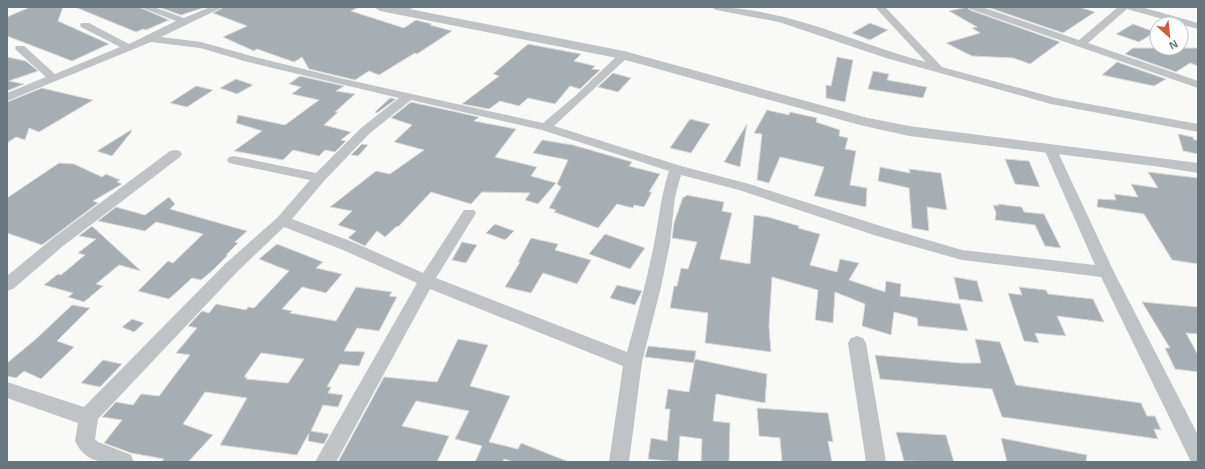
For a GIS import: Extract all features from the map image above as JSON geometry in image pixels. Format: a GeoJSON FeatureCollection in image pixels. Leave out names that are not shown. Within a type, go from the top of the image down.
{"type":"FeatureCollection","features":[{"type":"Feature","properties":{"kind":"street"},"geometry":{"type":"LineString","coordinates":[[145,7],[184,21]]}},
{"type":"Feature","properties":{"kind":"street"},"geometry":{"type":"LineString","coordinates":[[7,96],[54,79],[218,7]]}},
{"type":"Feature","properties":{"kind":"street"},"geometry":{"type":"LineString","coordinates":[[380,7],[404,9],[624,56],[866,122],[909,131],[1154,161],[1198,168]]}},
{"type":"Feature","properties":{"kind":"street"},"geometry":{"type":"LineString","coordinates":[[716,7],[781,19],[890,56],[1055,101],[1198,128]]}},
{"type":"Feature","properties":{"kind":"street"},"geometry":{"type":"LineString","coordinates":[[880,7],[937,68]]}},
{"type":"Feature","properties":{"kind":"street"},"geometry":{"type":"LineString","coordinates":[[973,7],[1198,85]]}},
{"type":"Feature","properties":{"kind":"street"},"geometry":{"type":"LineString","coordinates":[[1082,44],[1124,7]]}},
{"type":"Feature","properties":{"kind":"street"},"geometry":{"type":"LineString","coordinates":[[1130,7],[1198,26]]}},
{"type":"Feature","properties":{"kind":"street"},"geometry":{"type":"LineString","coordinates":[[85,26],[128,47]]}},
{"type":"Feature","properties":{"kind":"street"},"geometry":{"type":"LineString","coordinates":[[150,38],[201,45],[252,60],[545,127],[676,169],[744,187],[882,232],[962,255],[1106,272]]}},
{"type":"Feature","properties":{"kind":"street"},"geometry":{"type":"LineString","coordinates":[[20,48],[54,79]]}},
{"type":"Feature","properties":{"kind":"street"},"geometry":{"type":"LineString","coordinates":[[545,127],[624,56]]}},
{"type":"Feature","properties":{"kind":"street"},"geometry":{"type":"LineString","coordinates":[[7,390],[81,416],[89,414],[172,331],[231,268],[282,221],[319,178],[365,131],[409,96]]}},
{"type":"Feature","properties":{"kind":"street"},"geometry":{"type":"LineString","coordinates":[[1050,149],[1106,272],[1198,455]]}},
{"type":"Feature","properties":{"kind":"street"},"geometry":{"type":"LineString","coordinates":[[7,285],[58,242],[175,154]]}},
{"type":"Feature","properties":{"kind":"street"},"geometry":{"type":"LineString","coordinates":[[234,160],[319,178]]}},
{"type":"Feature","properties":{"kind":"street"},"geometry":{"type":"LineString","coordinates":[[619,462],[633,362],[653,288],[662,243],[668,196],[676,169]]}},
{"type":"Feature","properties":{"kind":"street"},"geometry":{"type":"LineString","coordinates":[[325,462],[426,281],[468,213]]}},
{"type":"Feature","properties":{"kind":"street"},"geometry":{"type":"LineString","coordinates":[[282,221],[348,246],[426,281],[633,362]]}},
{"type":"Feature","properties":{"kind":"street"},"geometry":{"type":"LineString","coordinates":[[858,343],[876,462]]}},
{"type":"Feature","properties":{"kind":"street"},"geometry":{"type":"LineString","coordinates":[[89,414],[85,441],[91,449],[124,462]]}},
{"type":"Feature","properties":{"kind":"building"},"geometry":{"type":"Polygon","coordinates":[[[30,7],[63,7],[58,21],[109,44],[72,61],[7,36],[7,17],[30,7]]]}},
{"type":"Feature","properties":{"kind":"building"},"geometry":{"type":"Polygon","coordinates":[[[75,7],[139,7],[169,20],[146,30],[143,29],[136,32],[75,7]]]}},
{"type":"Feature","properties":{"kind":"building"},"geometry":{"type":"Polygon","coordinates":[[[158,7],[206,7],[181,15],[158,7]]]}},
{"type":"Feature","properties":{"kind":"building"},"geometry":{"type":"Polygon","coordinates":[[[224,7],[359,7],[351,11],[404,28],[416,20],[452,31],[417,54],[415,53],[379,75],[369,71],[355,80],[309,69],[302,57],[294,62],[257,49],[254,51],[223,37],[247,26],[213,13],[224,7]]]}},
{"type":"Feature","properties":{"kind":"building"},"geometry":{"type":"Polygon","coordinates":[[[967,7],[970,10],[1060,42],[1030,64],[1013,58],[972,56],[946,43],[980,33],[972,28],[977,27],[949,11],[967,7]]]}},
{"type":"Feature","properties":{"kind":"building"},"geometry":{"type":"Polygon","coordinates":[[[987,7],[1079,7],[1095,12],[1063,33],[987,7]]]}},
{"type":"Feature","properties":{"kind":"building"},"geometry":{"type":"Polygon","coordinates":[[[870,23],[888,30],[870,40],[852,33],[870,23]]]}},
{"type":"Feature","properties":{"kind":"building"},"geometry":{"type":"Polygon","coordinates":[[[1133,24],[1149,30],[1149,36],[1139,42],[1116,34],[1133,24]]]}},
{"type":"Feature","properties":{"kind":"building"},"geometry":{"type":"Polygon","coordinates":[[[528,44],[581,54],[574,61],[595,66],[592,69],[600,70],[580,89],[570,86],[555,104],[528,98],[519,106],[500,101],[489,109],[462,104],[499,76],[493,74],[528,44]]]}},
{"type":"Feature","properties":{"kind":"building"},"geometry":{"type":"Polygon","coordinates":[[[1133,48],[1149,48],[1149,56],[1189,56],[1189,48],[1198,48],[1198,66],[1190,63],[1176,72],[1125,54],[1133,48]]]}},
{"type":"Feature","properties":{"kind":"building"},"geometry":{"type":"Polygon","coordinates":[[[7,57],[26,61],[38,71],[9,81],[24,84],[7,91],[7,57]]]}},
{"type":"Feature","properties":{"kind":"building"},"geometry":{"type":"Polygon","coordinates":[[[837,57],[853,60],[845,102],[826,98],[826,85],[831,86],[837,57]]]}},
{"type":"Feature","properties":{"kind":"building"},"geometry":{"type":"Polygon","coordinates":[[[1117,62],[1166,79],[1154,86],[1102,75],[1117,62]]]}},
{"type":"Feature","properties":{"kind":"building"},"geometry":{"type":"Polygon","coordinates":[[[873,71],[889,74],[887,80],[927,87],[923,98],[868,89],[873,71]]]}},
{"type":"Feature","properties":{"kind":"building"},"geometry":{"type":"Polygon","coordinates":[[[613,73],[631,78],[618,92],[598,87],[613,73]]]}},
{"type":"Feature","properties":{"kind":"building"},"geometry":{"type":"Polygon","coordinates":[[[300,76],[344,86],[336,91],[355,94],[335,112],[338,112],[324,125],[351,132],[341,140],[346,141],[335,152],[325,150],[319,156],[293,150],[283,160],[234,151],[262,131],[236,123],[238,115],[285,125],[319,100],[292,94],[301,87],[289,84],[300,76]]]}},
{"type":"Feature","properties":{"kind":"building"},"geometry":{"type":"Polygon","coordinates":[[[236,79],[253,85],[237,94],[220,88],[236,79]]]}},
{"type":"Feature","properties":{"kind":"building"},"geometry":{"type":"Polygon","coordinates":[[[196,86],[213,90],[187,107],[170,103],[196,86]]]}},
{"type":"Feature","properties":{"kind":"building"},"geometry":{"type":"Polygon","coordinates":[[[42,88],[93,100],[39,132],[29,128],[25,140],[16,137],[7,143],[7,102],[42,88]]]}},
{"type":"Feature","properties":{"kind":"building"},"geometry":{"type":"Polygon","coordinates":[[[390,98],[396,99],[377,113],[375,112],[390,98]]]}},
{"type":"Feature","properties":{"kind":"building"},"geometry":{"type":"Polygon","coordinates":[[[411,102],[479,117],[474,121],[516,129],[495,157],[537,167],[531,176],[556,183],[538,204],[525,200],[530,193],[482,192],[471,204],[431,192],[398,227],[397,226],[385,237],[377,231],[365,246],[348,238],[356,231],[338,225],[352,211],[330,207],[376,171],[390,174],[424,150],[394,142],[412,125],[391,118],[411,102]]]}},
{"type":"Feature","properties":{"kind":"building"},"geometry":{"type":"Polygon","coordinates":[[[767,110],[789,115],[790,112],[817,118],[816,122],[840,130],[839,136],[848,138],[845,149],[856,151],[850,185],[867,188],[866,207],[814,196],[824,167],[780,157],[769,183],[757,180],[762,134],[754,133],[767,110]]]}},
{"type":"Feature","properties":{"kind":"building"},"geometry":{"type":"Polygon","coordinates":[[[690,119],[710,124],[691,153],[670,148],[690,119]]]}},
{"type":"Feature","properties":{"kind":"building"},"geometry":{"type":"Polygon","coordinates":[[[747,124],[740,167],[724,162],[747,124]]]}},
{"type":"Feature","properties":{"kind":"building"},"geometry":{"type":"Polygon","coordinates":[[[131,130],[132,131],[112,156],[97,151],[131,130]]]}},
{"type":"Feature","properties":{"kind":"building"},"geometry":{"type":"Polygon","coordinates":[[[1178,134],[1193,137],[1194,140],[1198,140],[1198,154],[1183,151],[1178,134]]]}},
{"type":"Feature","properties":{"kind":"building"},"geometry":{"type":"Polygon","coordinates":[[[542,140],[573,145],[632,162],[629,166],[660,174],[649,192],[652,192],[644,207],[634,205],[633,208],[617,204],[598,228],[554,212],[556,210],[549,208],[561,187],[557,184],[568,160],[533,153],[542,140]]]}},
{"type":"Feature","properties":{"kind":"building"},"geometry":{"type":"Polygon","coordinates":[[[362,144],[368,145],[358,156],[351,155],[362,144]]]}},
{"type":"Feature","properties":{"kind":"building"},"geometry":{"type":"Polygon","coordinates":[[[1005,159],[1029,161],[1040,187],[1015,184],[1005,159]]]}},
{"type":"Feature","properties":{"kind":"building"},"geometry":{"type":"Polygon","coordinates":[[[59,163],[74,164],[102,177],[106,174],[120,180],[117,182],[122,184],[93,201],[98,203],[42,245],[7,233],[7,198],[59,163]]]}},
{"type":"Feature","properties":{"kind":"building"},"geometry":{"type":"Polygon","coordinates":[[[880,167],[910,173],[909,169],[941,173],[947,210],[927,207],[929,231],[912,228],[909,188],[878,181],[880,167]]]}},
{"type":"Feature","properties":{"kind":"building"},"geometry":{"type":"Polygon","coordinates":[[[1148,172],[1198,178],[1198,264],[1172,260],[1144,214],[1097,207],[1098,199],[1116,200],[1114,194],[1138,197],[1131,184],[1158,188],[1148,172]]]}},
{"type":"Feature","properties":{"kind":"building"},"geometry":{"type":"Polygon","coordinates":[[[686,195],[724,202],[722,211],[732,213],[720,259],[750,264],[754,215],[768,217],[799,226],[798,228],[820,234],[810,265],[837,272],[840,259],[859,263],[849,280],[885,292],[886,281],[901,284],[900,296],[960,304],[968,331],[918,326],[917,318],[894,312],[891,335],[862,326],[865,304],[835,292],[833,323],[815,320],[818,290],[772,277],[769,326],[771,352],[705,343],[708,313],[670,308],[674,286],[677,286],[681,268],[688,269],[697,242],[672,238],[674,223],[683,197],[686,195]]]}},
{"type":"Feature","properties":{"kind":"building"},"geometry":{"type":"Polygon","coordinates":[[[169,197],[175,204],[170,209],[247,231],[235,242],[238,243],[212,271],[201,280],[192,278],[169,299],[138,291],[168,261],[173,263],[203,234],[156,222],[145,231],[98,221],[116,207],[145,215],[169,197]]]}},
{"type":"Feature","properties":{"kind":"building"},"geometry":{"type":"Polygon","coordinates":[[[997,204],[1022,207],[1024,212],[1044,214],[1061,248],[1045,246],[1035,225],[995,220],[996,213],[993,205],[998,206],[997,204]]]}},
{"type":"Feature","properties":{"kind":"building"},"geometry":{"type":"Polygon","coordinates":[[[495,224],[514,231],[505,240],[486,233],[495,224]]]}},
{"type":"Feature","properties":{"kind":"building"},"geometry":{"type":"Polygon","coordinates":[[[92,226],[141,271],[119,265],[96,284],[103,286],[84,302],[68,297],[73,293],[44,285],[58,274],[61,275],[85,255],[78,253],[96,239],[79,236],[92,226]]]}},
{"type":"Feature","properties":{"kind":"building"},"geometry":{"type":"Polygon","coordinates":[[[605,234],[645,248],[630,269],[589,254],[605,234]]]}},
{"type":"Feature","properties":{"kind":"building"},"geometry":{"type":"Polygon","coordinates":[[[531,238],[558,244],[555,250],[591,260],[577,284],[543,273],[531,293],[505,287],[520,262],[518,262],[531,238]]]}},
{"type":"Feature","properties":{"kind":"building"},"geometry":{"type":"Polygon","coordinates":[[[462,242],[477,245],[466,263],[452,260],[462,242]]]}},
{"type":"Feature","properties":{"kind":"building"},"geometry":{"type":"Polygon","coordinates":[[[277,244],[323,262],[316,268],[342,274],[326,293],[302,287],[282,309],[292,311],[290,313],[336,321],[356,287],[392,292],[389,296],[397,297],[379,331],[357,328],[344,351],[365,352],[359,366],[340,364],[327,387],[331,387],[328,393],[343,395],[338,407],[323,405],[311,431],[329,434],[324,444],[308,441],[309,433],[297,455],[220,445],[247,398],[205,392],[183,424],[213,435],[188,462],[161,462],[164,459],[131,453],[104,443],[122,420],[102,417],[116,402],[133,405],[141,394],[159,396],[190,355],[176,353],[197,328],[188,326],[202,311],[209,313],[216,304],[246,310],[248,307],[254,308],[289,271],[259,259],[277,244]],[[261,353],[244,377],[247,377],[246,379],[288,383],[304,359],[261,353]]]}},
{"type":"Feature","properties":{"kind":"building"},"geometry":{"type":"Polygon","coordinates":[[[954,277],[977,281],[983,302],[959,299],[954,277]]]}},
{"type":"Feature","properties":{"kind":"building"},"geometry":{"type":"Polygon","coordinates":[[[617,285],[642,291],[635,305],[610,298],[617,285]]]}},
{"type":"Feature","properties":{"kind":"building"},"geometry":{"type":"Polygon","coordinates":[[[1019,287],[1046,290],[1048,294],[1093,299],[1104,322],[1057,316],[1066,336],[1035,333],[1039,343],[1024,341],[1008,293],[1022,295],[1019,287]]]}},
{"type":"Feature","properties":{"kind":"building"},"geometry":{"type":"Polygon","coordinates":[[[1142,302],[1198,307],[1198,334],[1186,333],[1198,355],[1198,372],[1175,369],[1165,348],[1170,348],[1142,302]]]}},
{"type":"Feature","properties":{"kind":"building"},"geometry":{"type":"Polygon","coordinates":[[[72,305],[90,308],[57,341],[74,347],[41,379],[24,371],[16,378],[7,376],[7,363],[36,339],[72,305]]]}},
{"type":"Feature","properties":{"kind":"building"},"geometry":{"type":"Polygon","coordinates":[[[132,319],[144,323],[134,332],[122,327],[132,319]]]}},
{"type":"Feature","properties":{"kind":"building"},"geometry":{"type":"Polygon","coordinates":[[[458,339],[488,345],[470,386],[510,396],[489,442],[518,449],[521,443],[569,462],[513,462],[504,459],[503,462],[475,462],[482,446],[455,439],[469,411],[416,401],[402,426],[449,436],[437,462],[338,462],[384,377],[437,382],[458,339]]]}},
{"type":"Feature","properties":{"kind":"building"},"geometry":{"type":"Polygon","coordinates":[[[975,339],[1000,342],[1016,385],[1141,403],[1147,416],[1155,416],[1161,430],[1154,429],[1158,439],[1002,417],[992,389],[880,379],[875,355],[960,363],[981,363],[975,339]]]}},
{"type":"Feature","properties":{"kind":"building"},"geometry":{"type":"Polygon","coordinates":[[[648,346],[696,351],[694,363],[645,357],[648,346]]]}},
{"type":"Feature","properties":{"kind":"building"},"geometry":{"type":"Polygon","coordinates":[[[695,359],[767,374],[765,403],[716,394],[713,421],[730,423],[729,462],[701,462],[702,439],[680,436],[678,462],[648,459],[651,438],[667,441],[670,409],[665,409],[668,389],[689,392],[695,359]]]}},
{"type":"Feature","properties":{"kind":"building"},"geometry":{"type":"Polygon","coordinates":[[[103,360],[122,364],[100,387],[81,383],[103,360]]]}},
{"type":"Feature","properties":{"kind":"building"},"geometry":{"type":"Polygon","coordinates":[[[757,408],[828,413],[833,442],[828,441],[832,462],[782,462],[780,438],[759,436],[757,408]]]}},
{"type":"Feature","properties":{"kind":"building"},"geometry":{"type":"Polygon","coordinates":[[[896,432],[946,435],[954,462],[904,461],[896,432]]]}},
{"type":"Feature","properties":{"kind":"building"},"geometry":{"type":"Polygon","coordinates":[[[1001,438],[1087,455],[1086,462],[1007,462],[1001,438]]]}}]}
